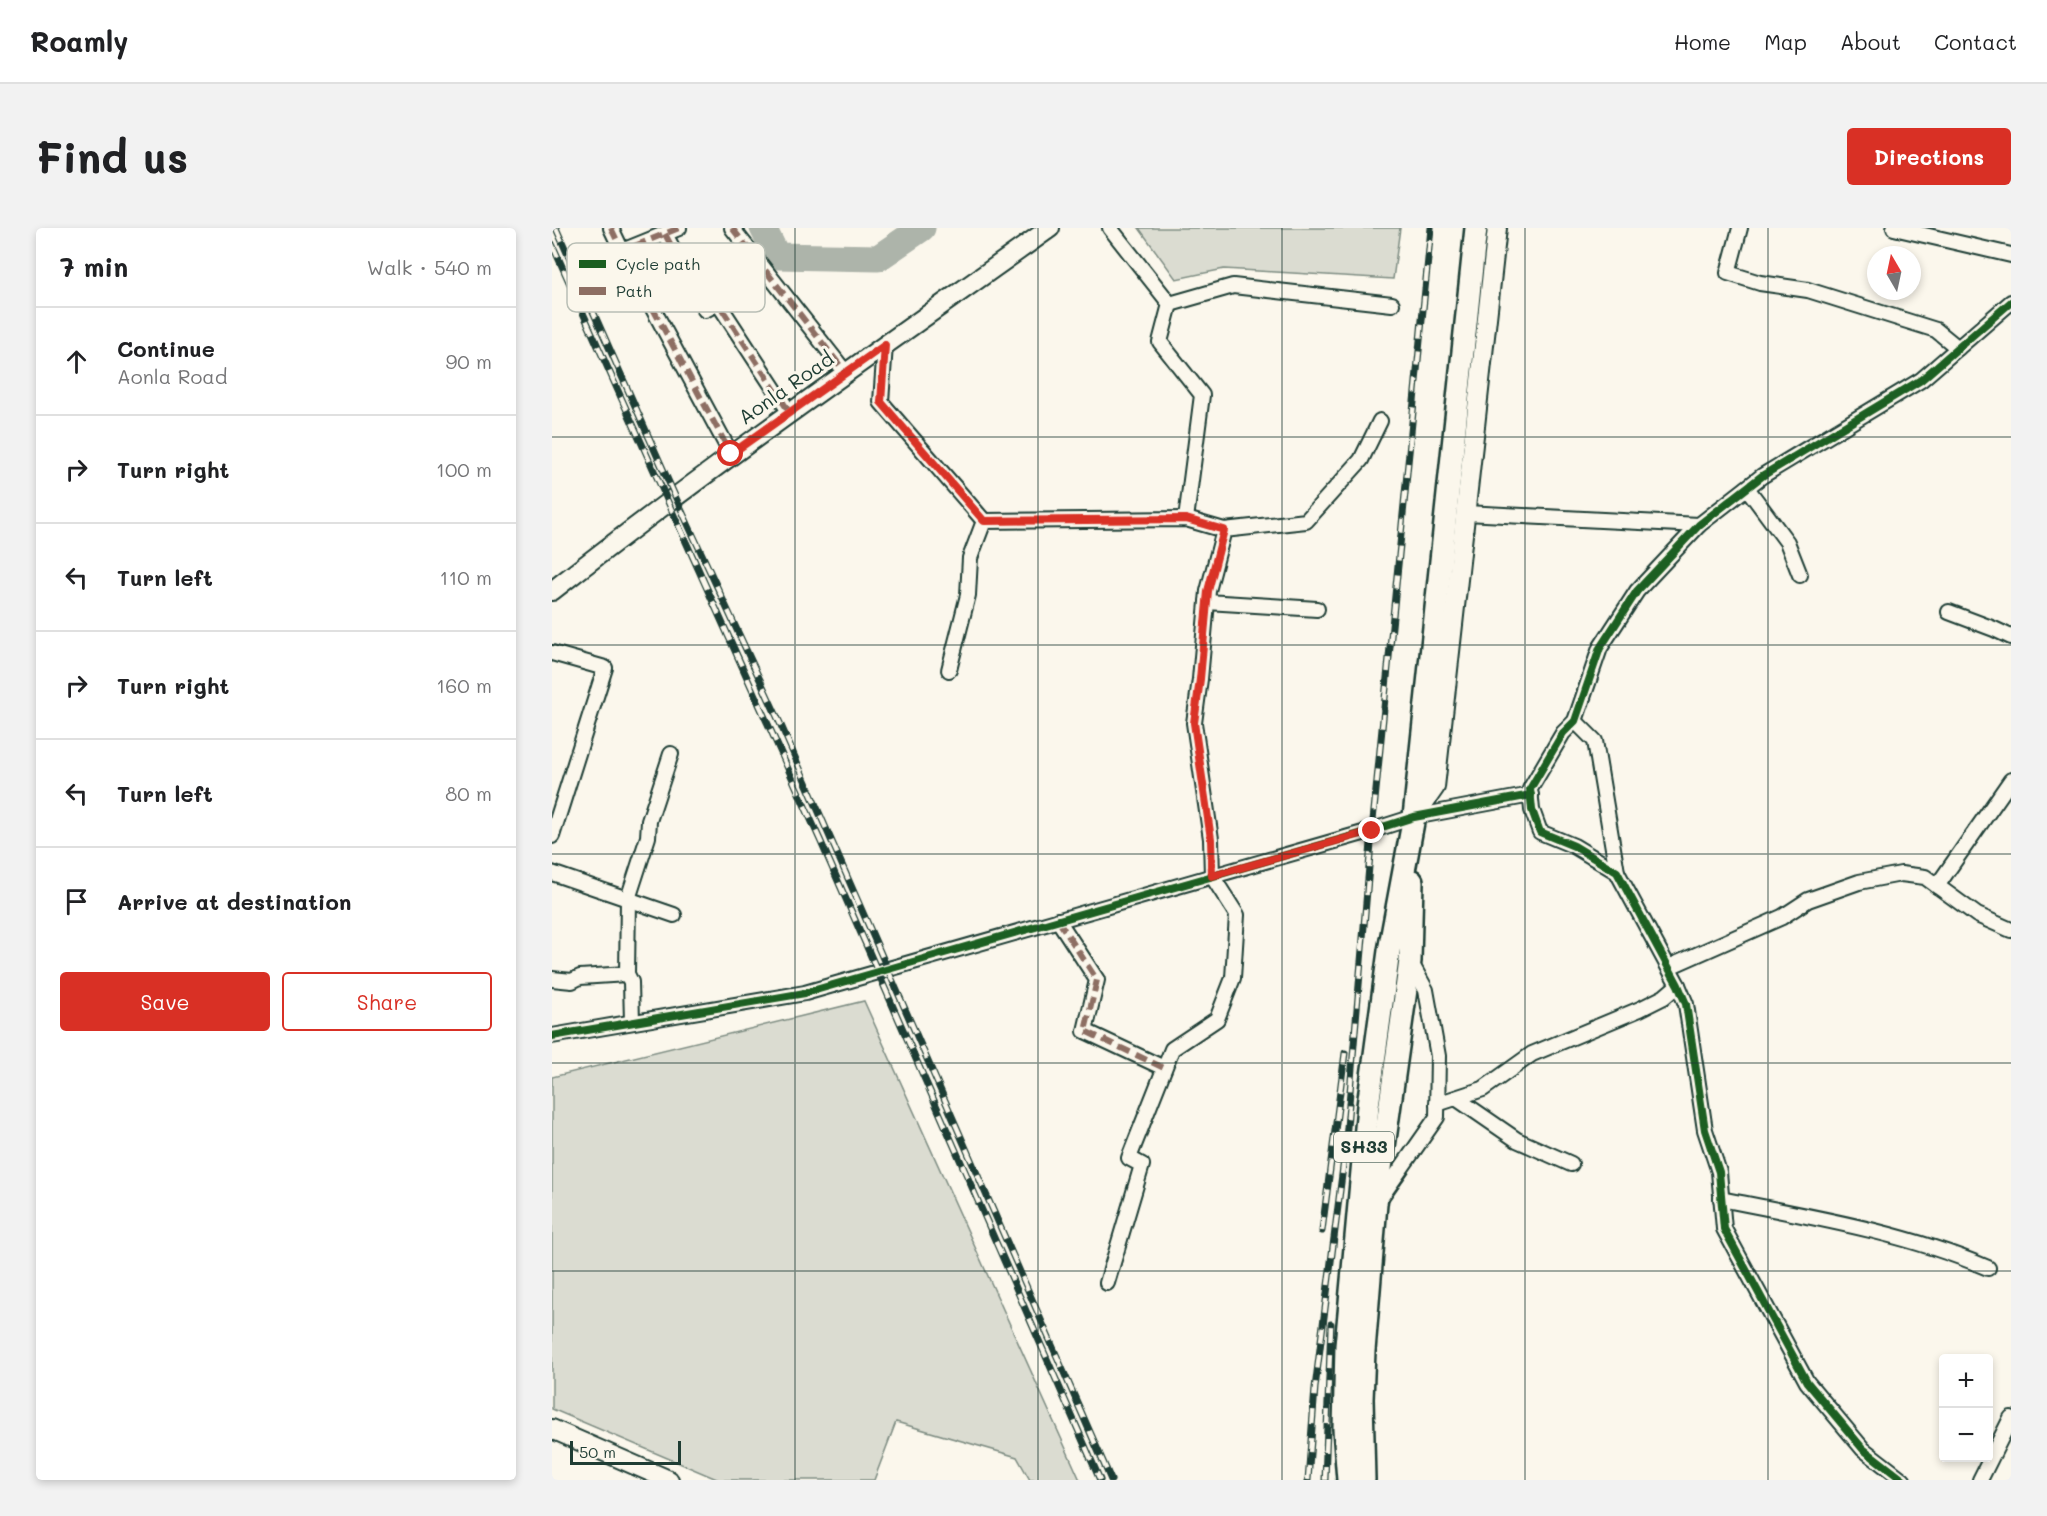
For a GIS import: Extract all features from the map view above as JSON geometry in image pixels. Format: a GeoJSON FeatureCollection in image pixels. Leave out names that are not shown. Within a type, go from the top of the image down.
{"type":"FeatureCollection","features":[{"type":"Feature","properties":{"kind":"main road"},"geometry":{"type":"LineString","coordinates":[[1414,817],[1476,228]]}},
{"type":"Feature","properties":{"kind":"main road","name":"SH33"},"geometry":{"type":"LineString","coordinates":[[1364,1480],[1362,1399],[1364,1351],[1376,1204],[1410,961],[1414,817]]}},
{"type":"Feature","properties":{"kind":"main road","name":"SH33"},"geometry":{"type":"LineString","coordinates":[[1348,1480],[1344,1429],[1346,1346],[1368,1106],[1389,951],[1414,817]]}},
{"type":"Feature","properties":{"kind":"street"},"geometry":{"type":"LineString","coordinates":[[611,228],[618,243]]}},
{"type":"Feature","properties":{"kind":"street"},"geometry":{"type":"LineString","coordinates":[[642,243],[679,228]]}},
{"type":"Feature","properties":{"kind":"street"},"geometry":{"type":"LineString","coordinates":[[732,228],[744,243]]}},
{"type":"Feature","properties":{"kind":"street","name":"Aonla Road"},"geometry":{"type":"LineString","coordinates":[[552,591],[731,454],[1050,228]]}},
{"type":"Feature","properties":{"kind":"street"},"geometry":{"type":"LineString","coordinates":[[1110,228],[1170,304]]}},
{"type":"Feature","properties":{"kind":"street"},"geometry":{"type":"LineString","coordinates":[[1414,817],[1435,787],[1497,228]]}},
{"type":"Feature","properties":{"kind":"street"},"geometry":{"type":"LineString","coordinates":[[1740,228],[1728,273],[1760,283],[1808,290],[1936,330],[1958,348]]}},
{"type":"Feature","properties":{"kind":"street"},"geometry":{"type":"LineString","coordinates":[[1894,228],[2011,255]]}},
{"type":"Feature","properties":{"kind":"street"},"geometry":{"type":"LineString","coordinates":[[665,234],[670,243]]}},
{"type":"Feature","properties":{"kind":"street"},"geometry":{"type":"LineString","coordinates":[[765,270],[846,373]]}},
{"type":"Feature","properties":{"kind":"street"},"geometry":{"type":"LineString","coordinates":[[1170,304],[1233,286],[1392,304]]}},
{"type":"Feature","properties":{"kind":"street"},"geometry":{"type":"LineString","coordinates":[[1617,872],[1574,846],[1540,832],[1532,810],[1530,789],[1557,743],[1575,721],[1600,648],[1637,591],[1699,525],[1762,476],[1922,380],[2011,302]]}},
{"type":"Feature","properties":{"kind":"street"},"geometry":{"type":"LineString","coordinates":[[1170,304],[1160,342],[1202,395],[1186,519]]}},
{"type":"Feature","properties":{"kind":"street"},"geometry":{"type":"LineString","coordinates":[[655,312],[731,454]]}},
{"type":"Feature","properties":{"kind":"street"},"geometry":{"type":"LineString","coordinates":[[724,312],[790,412]]}},
{"type":"Feature","properties":{"kind":"street"},"geometry":{"type":"LineString","coordinates":[[885,345],[881,402],[984,521],[1186,519],[1224,530],[1306,521],[1361,460],[1380,421]]}},
{"type":"Feature","properties":{"kind":"street"},"geometry":{"type":"LineString","coordinates":[[1747,488],[1787,542],[1800,575]]}},
{"type":"Feature","properties":{"kind":"street"},"geometry":{"type":"LineString","coordinates":[[1466,513],[1699,525]]}},
{"type":"Feature","properties":{"kind":"street"},"geometry":{"type":"LineString","coordinates":[[949,670],[968,596],[970,558],[984,521]]}},
{"type":"Feature","properties":{"kind":"street"},"geometry":{"type":"LineString","coordinates":[[1107,1283],[1142,1165],[1129,1158],[1164,1068],[1172,1049],[1217,1019],[1233,978],[1237,915],[1212,876],[1211,839],[1194,723],[1208,591],[1224,530]]}},
{"type":"Feature","properties":{"kind":"street"},"geometry":{"type":"LineString","coordinates":[[1207,602],[1317,609]]}},
{"type":"Feature","properties":{"kind":"street"},"geometry":{"type":"LineString","coordinates":[[1949,612],[2011,637]]}},
{"type":"Feature","properties":{"kind":"street"},"geometry":{"type":"LineString","coordinates":[[552,653],[605,668],[552,836]]}},
{"type":"Feature","properties":{"kind":"street"},"geometry":{"type":"LineString","coordinates":[[1575,721],[1595,741],[1617,872],[1686,1004],[1705,1130],[1719,1172],[1724,1229],[1807,1382],[1863,1449],[1904,1480]]}},
{"type":"Feature","properties":{"kind":"street"},"geometry":{"type":"LineString","coordinates":[[632,1022],[631,982],[627,974],[628,899],[648,837],[649,821],[671,754]]}},
{"type":"Feature","properties":{"kind":"street"},"geometry":{"type":"LineString","coordinates":[[1937,886],[2011,780]]}},
{"type":"Feature","properties":{"kind":"street"},"geometry":{"type":"LineString","coordinates":[[552,1035],[805,993],[1414,817],[1531,795]]}},
{"type":"Feature","properties":{"kind":"street"},"geometry":{"type":"LineString","coordinates":[[552,873],[675,915]]}},
{"type":"Feature","properties":{"kind":"street"},"geometry":{"type":"LineString","coordinates":[[1669,968],[1782,917],[1808,900],[1859,882],[1901,874],[1925,878],[1977,915],[2011,930]]}},
{"type":"Feature","properties":{"kind":"street"},"geometry":{"type":"LineString","coordinates":[[1058,920],[1097,980],[1085,1031],[1164,1068]]}},
{"type":"Feature","properties":{"kind":"street"},"geometry":{"type":"LineString","coordinates":[[1376,1204],[1437,1117],[1438,1056],[1426,990],[1410,961]]}},
{"type":"Feature","properties":{"kind":"street"},"geometry":{"type":"LineString","coordinates":[[552,979],[572,981],[580,977],[627,974]]}},
{"type":"Feature","properties":{"kind":"street"},"geometry":{"type":"LineString","coordinates":[[1437,1104],[1483,1089],[1532,1054],[1640,1009],[1664,997],[1678,985]]}},
{"type":"Feature","properties":{"kind":"street"},"geometry":{"type":"LineString","coordinates":[[1456,1098],[1517,1140],[1571,1164]]}},
{"type":"Feature","properties":{"kind":"street"},"geometry":{"type":"LineString","coordinates":[[1721,1199],[1870,1228],[1950,1252],[1988,1268]]}},
{"type":"Feature","properties":{"kind":"street"},"geometry":{"type":"LineString","coordinates":[[1980,1480],[2011,1418]]}},
{"type":"Feature","properties":{"kind":"street"},"geometry":{"type":"LineString","coordinates":[[552,1429],[669,1480]]}},
{"type":"Feature","properties":{"kind":"shaded area"},"geometry":{"type":"Polygon","coordinates":[[[1139,228],[1400,228],[1393,279],[1224,269],[1176,279],[1139,228]]]}},
{"type":"Feature","properties":{"kind":"shaded area"},"geometry":{"type":"Polygon","coordinates":[[[864,1001],[1080,1480],[1030,1480],[1017,1457],[896,1422],[874,1480],[719,1480],[552,1409],[552,1077],[864,1001]]]}},
{"type":"Feature","properties":{"kind":"waterway"},"geometry":{"type":"LineString","coordinates":[[763,228],[777,256],[878,258],[922,228]]}},
{"type":"Feature","properties":{"kind":"railway"},"geometry":{"type":"LineString","coordinates":[[556,228],[567,253]]}},
{"type":"Feature","properties":{"kind":"railway"},"geometry":{"type":"LineString","coordinates":[[1308,1480],[1315,1388],[1345,1151],[1372,831],[1431,228]]}},
{"type":"Feature","properties":{"kind":"railway"},"geometry":{"type":"LineString","coordinates":[[552,244],[567,277]]}},
{"type":"Feature","properties":{"kind":"railway"},"geometry":{"type":"LineString","coordinates":[[583,312],[821,842],[1100,1480]]}},
{"type":"Feature","properties":{"kind":"railway"},"geometry":{"type":"LineString","coordinates":[[593,312],[780,723],[1111,1480]]}},
{"type":"Feature","properties":{"kind":"railway"},"geometry":{"type":"LineString","coordinates":[[1322,1231],[1345,1053]]}},
{"type":"Feature","properties":{"kind":"railway"},"geometry":{"type":"LineString","coordinates":[[1325,1480],[1331,1324]]}},
{"type":"Feature","properties":{"kind":"marked path"},"geometry":{"type":"LineString","coordinates":[[611,228],[618,243]]}},
{"type":"Feature","properties":{"kind":"marked path"},"geometry":{"type":"LineString","coordinates":[[642,243],[679,228]]}},
{"type":"Feature","properties":{"kind":"marked path"},"geometry":{"type":"LineString","coordinates":[[732,228],[744,243]]}},
{"type":"Feature","properties":{"kind":"marked path"},"geometry":{"type":"LineString","coordinates":[[665,234],[670,243]]}},
{"type":"Feature","properties":{"kind":"marked path"},"geometry":{"type":"LineString","coordinates":[[765,270],[846,373]]}},
{"type":"Feature","properties":{"kind":"marked path"},"geometry":{"type":"LineString","coordinates":[[655,312],[731,454]]}},
{"type":"Feature","properties":{"kind":"marked path"},"geometry":{"type":"LineString","coordinates":[[724,312],[790,413]]}},
{"type":"Feature","properties":{"kind":"marked path"},"geometry":{"type":"LineString","coordinates":[[1058,920],[1097,980],[1085,1031],[1164,1068]]}},
{"type":"Feature","properties":{"kind":"cycle path"},"geometry":{"type":"LineString","coordinates":[[1903,1480],[1863,1449],[1807,1382],[1724,1229],[1719,1172],[1705,1130],[1686,1004],[1678,985],[1617,872],[1574,846],[1540,832],[1532,810],[1530,789],[1563,733],[1575,721],[1600,648],[1637,591],[1699,525],[1762,476],[1921,380],[2011,302]]}},
{"type":"Feature","properties":{"kind":"cycle path"},"geometry":{"type":"LineString","coordinates":[[552,1036],[805,993],[1414,817],[1531,795]]}},
{"type":"Feature","properties":{"kind":"route"},"geometry":{"type":"LineString","coordinates":[[731,454],[885,345],[881,402],[984,521],[1186,519],[1224,530],[1208,591],[1194,723],[1211,839],[1212,876],[1372,831]]}}]}
